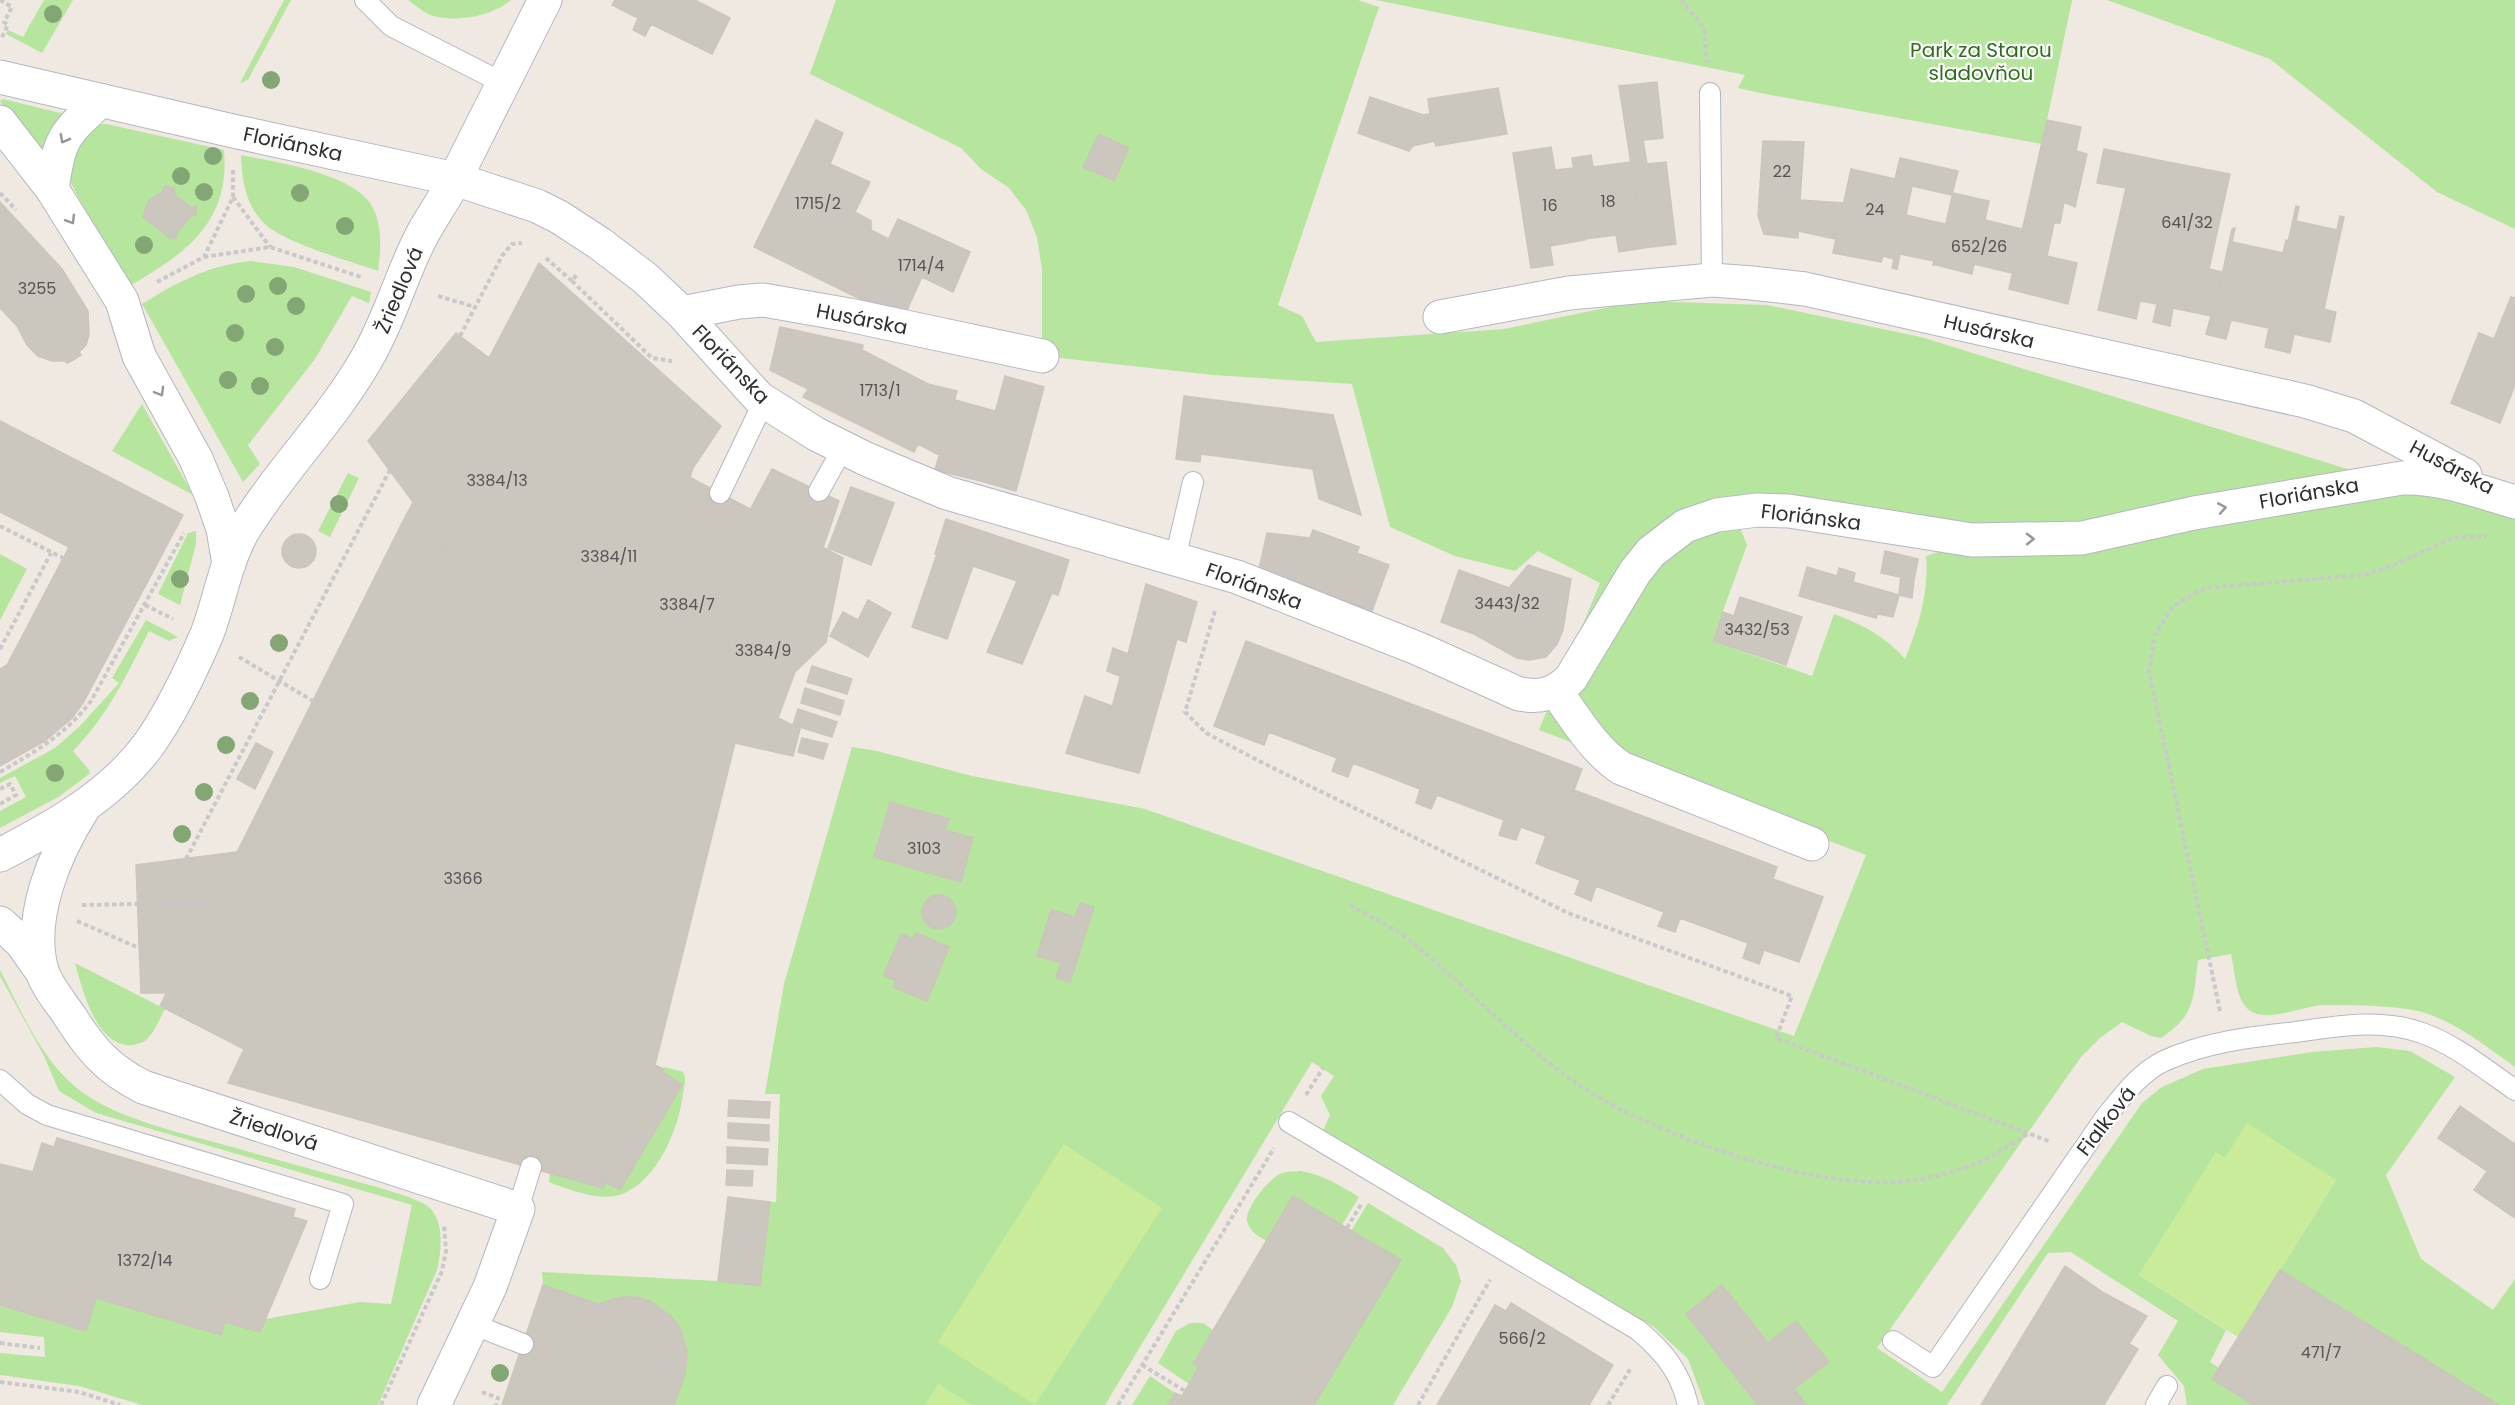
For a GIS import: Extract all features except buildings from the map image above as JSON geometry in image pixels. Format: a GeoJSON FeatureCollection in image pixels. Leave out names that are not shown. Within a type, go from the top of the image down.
{"type":"FeatureCollection","features":[{"type":"Feature","properties":{"kind":"street","name":"Žriedlová"},"geometry":{"type":"LineString","coordinates":[[0,855],[86,805],[132,764],[163,721],[206,636],[217,608],[228,564],[241,535],[276,480],[352,384],[378,340],[422,236],[455,179],[545,0]]}},
{"type":"Feature","properties":{"kind":"street","name":"Floriánska"},"geometry":{"type":"LineString","coordinates":[[0,77],[232,131],[455,179],[511,196],[560,217],[645,278],[682,313],[734,372],[764,401],[843,448],[947,493],[1237,577],[1419,649],[1520,694],[1534,697],[1556,691],[1571,678],[1643,561],[1669,536],[1685,526],[1717,515],[1758,510],[1789,511],[1972,540],[2082,538],[2194,513],[2402,478],[2420,477],[2446,482],[2515,501]]}},
{"type":"Feature","properties":{"kind":"street"},"geometry":{"type":"LineString","coordinates":[[52,189],[58,150],[66,134],[100,101]]}},
{"type":"Feature","properties":{"kind":"street","name":"Žriedlová"},"geometry":{"type":"LineString","coordinates":[[0,122],[52,189],[122,301],[139,356],[196,459],[212,497],[224,529],[228,564]]}},
{"type":"Feature","properties":{"kind":"street","name":"Husárska"},"geometry":{"type":"LineString","coordinates":[[1440,317],[1569,293],[1712,280],[1805,289],[2306,401],[2355,416],[2443,465],[2515,501]]}},
{"type":"Feature","properties":{"kind":"street","name":"Husárska"},"geometry":{"type":"LineString","coordinates":[[682,313],[739,302],[763,300],[849,315],[1042,356]]}},
{"type":"Feature","properties":{"kind":"street"},"geometry":{"type":"LineString","coordinates":[[1556,691],[1595,743],[1610,760],[1621,768],[1812,844]]}},
{"type":"Feature","properties":{"kind":"street","name":"Žriedlová"},"geometry":{"type":"LineString","coordinates":[[86,805],[56,857],[50,872],[39,942],[43,973],[88,1045],[122,1076],[143,1087],[518,1209]]}},
{"type":"Feature","properties":{"kind":"street"},"geometry":{"type":"LineString","coordinates":[[0,923],[21,942],[43,973]]}},
{"type":"Feature","properties":{"kind":"street"},"geometry":{"type":"LineString","coordinates":[[434,1405],[490,1287],[518,1209]]}},
{"type":"Feature","properties":{"kind":"lane"},"geometry":{"type":"LineString","coordinates":[[365,0],[391,26],[503,83]]}},
{"type":"Feature","properties":{"kind":"lane"},"geometry":{"type":"LineString","coordinates":[[1710,93],[1712,280]]}},
{"type":"Feature","properties":{"kind":"lane"},"geometry":{"type":"LineString","coordinates":[[720,494],[764,401]]}},
{"type":"Feature","properties":{"kind":"lane"},"geometry":{"type":"LineString","coordinates":[[819,491],[843,448]]}},
{"type":"Feature","properties":{"kind":"lane"},"geometry":{"type":"LineString","coordinates":[[1175,560],[1193,482]]}},
{"type":"Feature","properties":{"kind":"lane","name":"Fialková"},"geometry":{"type":"LineString","coordinates":[[1893,1341],[1933,1367],[2080,1153],[2132,1084],[2162,1062],[2226,1041],[2358,1024],[2391,1025],[2422,1033],[2449,1045],[2515,1090]]}},
{"type":"Feature","properties":{"kind":"lane"},"geometry":{"type":"LineString","coordinates":[[0,1080],[27,1104],[47,1115],[343,1204],[320,1279]]}},
{"type":"Feature","properties":{"kind":"lane"},"geometry":{"type":"LineString","coordinates":[[1289,1122],[1609,1312],[1648,1339],[1662,1351],[1683,1383],[1688,1405]]}},
{"type":"Feature","properties":{"kind":"lane"},"geometry":{"type":"LineString","coordinates":[[518,1209],[531,1167]]}},
{"type":"Feature","properties":{"kind":"lane"},"geometry":{"type":"LineString","coordinates":[[472,1324],[523,1344]]}},
{"type":"Feature","properties":{"kind":"lane"},"geometry":{"type":"LineString","coordinates":[[2156,1405],[2167,1386]]}},
{"type":"Feature","properties":{"kind":"path"},"geometry":{"type":"LineString","coordinates":[[0,0],[12,7],[4,22],[8,25],[4,33]]}},
{"type":"Feature","properties":{"kind":"path"},"geometry":{"type":"LineString","coordinates":[[1681,0],[1704,28]]}},
{"type":"Feature","properties":{"kind":"path"},"geometry":{"type":"LineString","coordinates":[[204,257],[233,197],[232,131]]}},
{"type":"Feature","properties":{"kind":"path"},"geometry":{"type":"LineString","coordinates":[[233,197],[270,247]]}},
{"type":"Feature","properties":{"kind":"path"},"geometry":{"type":"LineString","coordinates":[[122,301],[204,257],[270,247],[375,281],[400,284]]}},
{"type":"Feature","properties":{"kind":"path"},"geometry":{"type":"LineString","coordinates":[[572,281],[652,358],[680,362]]}},
{"type":"Feature","properties":{"kind":"path"},"geometry":{"type":"LineString","coordinates":[[186,859],[390,470]]}},
{"type":"Feature","properties":{"kind":"path"},"geometry":{"type":"LineString","coordinates":[[0,772],[52,742],[69,728],[91,701],[189,524]]}},
{"type":"Feature","properties":{"kind":"path"},"geometry":{"type":"LineString","coordinates":[[0,526],[63,558]]}},
{"type":"Feature","properties":{"kind":"path"},"geometry":{"type":"LineString","coordinates":[[2226,1041],[2149,671],[2155,634],[2172,607],[2204,588],[2363,575],[2394,565],[2453,538],[2494,535]]}},
{"type":"Feature","properties":{"kind":"path"},"geometry":{"type":"LineString","coordinates":[[0,650],[51,553]]}},
{"type":"Feature","properties":{"kind":"path"},"geometry":{"type":"LineString","coordinates":[[1206,640],[1185,712],[1206,733],[1568,913],[1792,996],[1776,1038],[2029,1133],[1978,1163],[1906,1181],[1851,1182],[1773,1166],[1701,1143],[1619,1109],[1567,1077],[1490,1013],[1410,941],[1350,905]]}},
{"type":"Feature","properties":{"kind":"path"},"geometry":{"type":"LineString","coordinates":[[0,789],[9,784],[16,795],[0,804]]}},
{"type":"Feature","properties":{"kind":"path"},"geometry":{"type":"LineString","coordinates":[[164,904],[210,904]]}},
{"type":"Feature","properties":{"kind":"path"},"geometry":{"type":"LineString","coordinates":[[43,906],[139,948]]}},
{"type":"Feature","properties":{"kind":"path"},"geometry":{"type":"LineString","coordinates":[[1118,1405],[1323,1068]]}},
{"type":"Feature","properties":{"kind":"path"},"geometry":{"type":"LineString","coordinates":[[1418,1405],[1507,1251]]}},
{"type":"Feature","properties":{"kind":"path"},"geometry":{"type":"LineString","coordinates":[[1608,1405],[1648,1339]]}},
{"type":"Feature","properties":{"kind":"path"},"geometry":{"type":"LineString","coordinates":[[0,1343],[40,1348]]}},
{"type":"Feature","properties":{"kind":"path"},"geometry":{"type":"LineString","coordinates":[[1142,1365],[1185,1391]]}},
{"type":"Feature","properties":{"kind":"path"},"geometry":{"type":"LineString","coordinates":[[0,1382],[45,1386],[120,1405]]}},
{"type":"Feature","properties":{"kind":"path"},"geometry":{"type":"LineString","coordinates":[[480,1391],[498,1398],[496,1405]]}},
{"type":"Feature","properties":{"kind":"path"},"geometry":{"type":"LineString","coordinates":[[96,1405],[98,1398]]}},
{"type":"Feature","properties":{"kind":"green space"},"geometry":{"type":"Polygon","coordinates":[[[44,0],[73,0],[42,53],[6,34],[8,30],[23,37],[44,0]]]}},
{"type":"Feature","properties":{"kind":"green space"},"geometry":{"type":"Polygon","coordinates":[[[284,0],[291,0],[248,80],[240,83],[284,0]]]}},
{"type":"Feature","properties":{"kind":"green space"},"geometry":{"type":"Polygon","coordinates":[[[408,0],[511,0],[494,11],[474,17],[443,18],[430,15],[408,0]]]}},
{"type":"Feature","properties":{"kind":"green space"},"geometry":{"type":"Polygon","coordinates":[[[836,0],[1358,0],[1379,7],[1278,305],[1302,316],[1316,342],[1504,329],[1639,301],[1767,305],[1921,337],[2383,480],[2515,502],[2515,1067],[2461,1030],[2415,1010],[2325,1005],[2275,1015],[2256,1014],[2244,1005],[2241,999],[2231,954],[2198,960],[2191,1005],[2172,1030],[2161,1038],[2151,1036],[2122,1022],[2100,1038],[2081,1057],[1877,1348],[1942,1392],[2142,1103],[2162,1087],[2203,1069],[2312,1052],[2376,1047],[2410,1051],[2455,1077],[2386,1175],[2421,1259],[2493,1310],[2515,1279],[2515,1405],[2499,1405],[2280,1270],[2336,1180],[2224,1158],[2216,1153],[2139,1275],[2226,1330],[2210,1362],[2219,1368],[2212,1379],[2254,1405],[2187,1405],[2184,1386],[2158,1355],[2178,1321],[2071,1252],[2048,1253],[1947,1405],[1705,1405],[1688,1359],[1654,1327],[1323,1131],[1330,1115],[1321,1096],[1334,1076],[1312,1062],[1105,1405],[674,1405],[685,1368],[686,1355],[682,1332],[675,1321],[659,1307],[640,1298],[625,1297],[596,1304],[576,1298],[543,1285],[542,1272],[718,1281],[760,1286],[770,1202],[776,1202],[780,1094],[765,1094],[784,984],[852,747],[877,751],[972,776],[1145,809],[1794,1036],[1866,855],[1539,730],[1600,583],[1538,551],[1515,571],[1455,556],[1390,527],[1352,384],[1213,375],[1042,356],[1042,269],[1037,237],[1026,210],[1009,188],[981,169],[961,148],[810,74],[836,0]],[[1734,513],[1747,545],[1712,641],[1812,676],[1834,614],[1873,632],[1905,659],[1922,608],[1927,569],[1926,556],[1970,541],[1734,513]]]}},
{"type":"Feature","properties":{"kind":"green space","name":"Park za Starou sladovňou"},"geometry":{"type":"Polygon","coordinates":[[[1376,0],[2072,0],[2042,144],[1765,94],[1738,88],[1745,75],[1376,0]]]}},
{"type":"Feature","properties":{"kind":"green space"},"geometry":{"type":"Polygon","coordinates":[[[2107,0],[2515,0],[2515,229],[2437,192],[2270,59],[2107,0]]]}},
{"type":"Feature","properties":{"kind":"green space"},"geometry":{"type":"Polygon","coordinates":[[[3,99],[64,114],[47,153],[41,150],[1,103],[3,99]]]}},
{"type":"Feature","properties":{"kind":"green space"},"geometry":{"type":"Polygon","coordinates":[[[106,124],[224,150],[224,175],[220,197],[212,216],[201,232],[170,260],[131,285],[69,179],[71,145],[92,125],[106,124]],[[165,186],[162,192],[149,200],[143,217],[171,239],[176,238],[177,233],[192,215],[195,215],[196,206],[191,207],[175,195],[173,188],[165,186]]]}},
{"type":"Feature","properties":{"kind":"green space"},"geometry":{"type":"Polygon","coordinates":[[[241,155],[311,170],[329,176],[360,193],[370,203],[379,227],[378,271],[299,243],[270,228],[251,206],[244,181],[241,155]]]}},
{"type":"Feature","properties":{"kind":"green space"},"geometry":{"type":"Polygon","coordinates":[[[251,261],[294,267],[371,292],[369,303],[352,296],[315,359],[248,445],[260,464],[243,482],[142,304],[194,276],[222,266],[251,261]]]}},
{"type":"Feature","properties":{"kind":"green space"},"geometry":{"type":"Polygon","coordinates":[[[142,404],[193,495],[112,451],[142,404]]]}},
{"type":"Feature","properties":{"kind":"green space"},"geometry":{"type":"Polygon","coordinates":[[[348,473],[359,478],[330,537],[318,531],[348,473]]]}},
{"type":"Feature","properties":{"kind":"green space"},"geometry":{"type":"Polygon","coordinates":[[[196,531],[196,544],[180,605],[158,594],[188,533],[196,531]]]}},
{"type":"Feature","properties":{"kind":"green space"},"geometry":{"type":"Polygon","coordinates":[[[0,554],[27,569],[0,620],[0,554]]]}},
{"type":"Feature","properties":{"kind":"green space"},"geometry":{"type":"Polygon","coordinates":[[[146,620],[178,637],[169,641],[149,631],[107,709],[73,751],[90,771],[89,774],[60,796],[0,828],[0,811],[26,797],[15,776],[0,783],[0,778],[55,748],[80,726],[119,683],[112,678],[146,620]]]}},
{"type":"Feature","properties":{"kind":"green space"},"geometry":{"type":"Polygon","coordinates":[[[75,963],[165,1009],[154,1031],[147,1039],[133,1045],[120,1044],[110,1038],[93,1015],[75,963]]]}},
{"type":"Feature","properties":{"kind":"green space"},"geometry":{"type":"Polygon","coordinates":[[[0,970],[27,1023],[48,1057],[75,1086],[105,1106],[164,1128],[393,1192],[417,1200],[431,1209],[440,1231],[441,1247],[437,1270],[378,1405],[142,1405],[79,1386],[0,1375],[0,1353],[45,1357],[44,1337],[0,1332],[0,1305],[86,1331],[96,1298],[221,1334],[225,1322],[260,1332],[265,1319],[360,1302],[391,1304],[412,1205],[96,1113],[59,1091],[44,1056],[0,976],[0,970]]]}},
{"type":"Feature","properties":{"kind":"green space"},"geometry":{"type":"Polygon","coordinates":[[[665,1067],[683,1072],[685,1083],[681,1108],[664,1152],[646,1178],[622,1194],[605,1197],[585,1194],[549,1182],[550,1173],[603,1188],[665,1067]]]}},
{"type":"Feature","properties":{"kind":"green space"},"geometry":{"type":"Polygon","coordinates":[[[2247,1123],[2336,1180],[2238,1337],[2139,1275],[2216,1152],[2225,1158],[2247,1123]]]}},
{"type":"Feature","properties":{"kind":"green space"},"geometry":{"type":"Polygon","coordinates":[[[1064,1144],[1162,1208],[1035,1405],[938,1342],[1064,1144]]]}},
{"type":"Feature","properties":{"kind":"green space"},"geometry":{"type":"Polygon","coordinates":[[[1300,1171],[1324,1178],[1359,1197],[1342,1225],[1267,1241],[1250,1228],[1247,1215],[1259,1194],[1277,1176],[1284,1172],[1300,1171]]]}},
{"type":"Feature","properties":{"kind":"green space"},"geometry":{"type":"Polygon","coordinates":[[[1368,1203],[1443,1248],[1456,1265],[1461,1281],[1452,1307],[1393,1405],[1314,1405],[1401,1260],[1351,1231],[1368,1203]]]}},
{"type":"Feature","properties":{"kind":"green space"},"geometry":{"type":"Polygon","coordinates":[[[1190,1323],[1203,1323],[1213,1330],[1193,1363],[1199,1367],[1189,1384],[1158,1363],[1176,1331],[1190,1323]]]}},
{"type":"Feature","properties":{"kind":"green space"},"geometry":{"type":"Polygon","coordinates":[[[1150,1376],[1175,1393],[1168,1405],[1132,1405],[1150,1376]]]}},
{"type":"Feature","properties":{"kind":"green space"},"geometry":{"type":"Polygon","coordinates":[[[938,1384],[972,1405],[925,1405],[938,1384]]]}}]}
